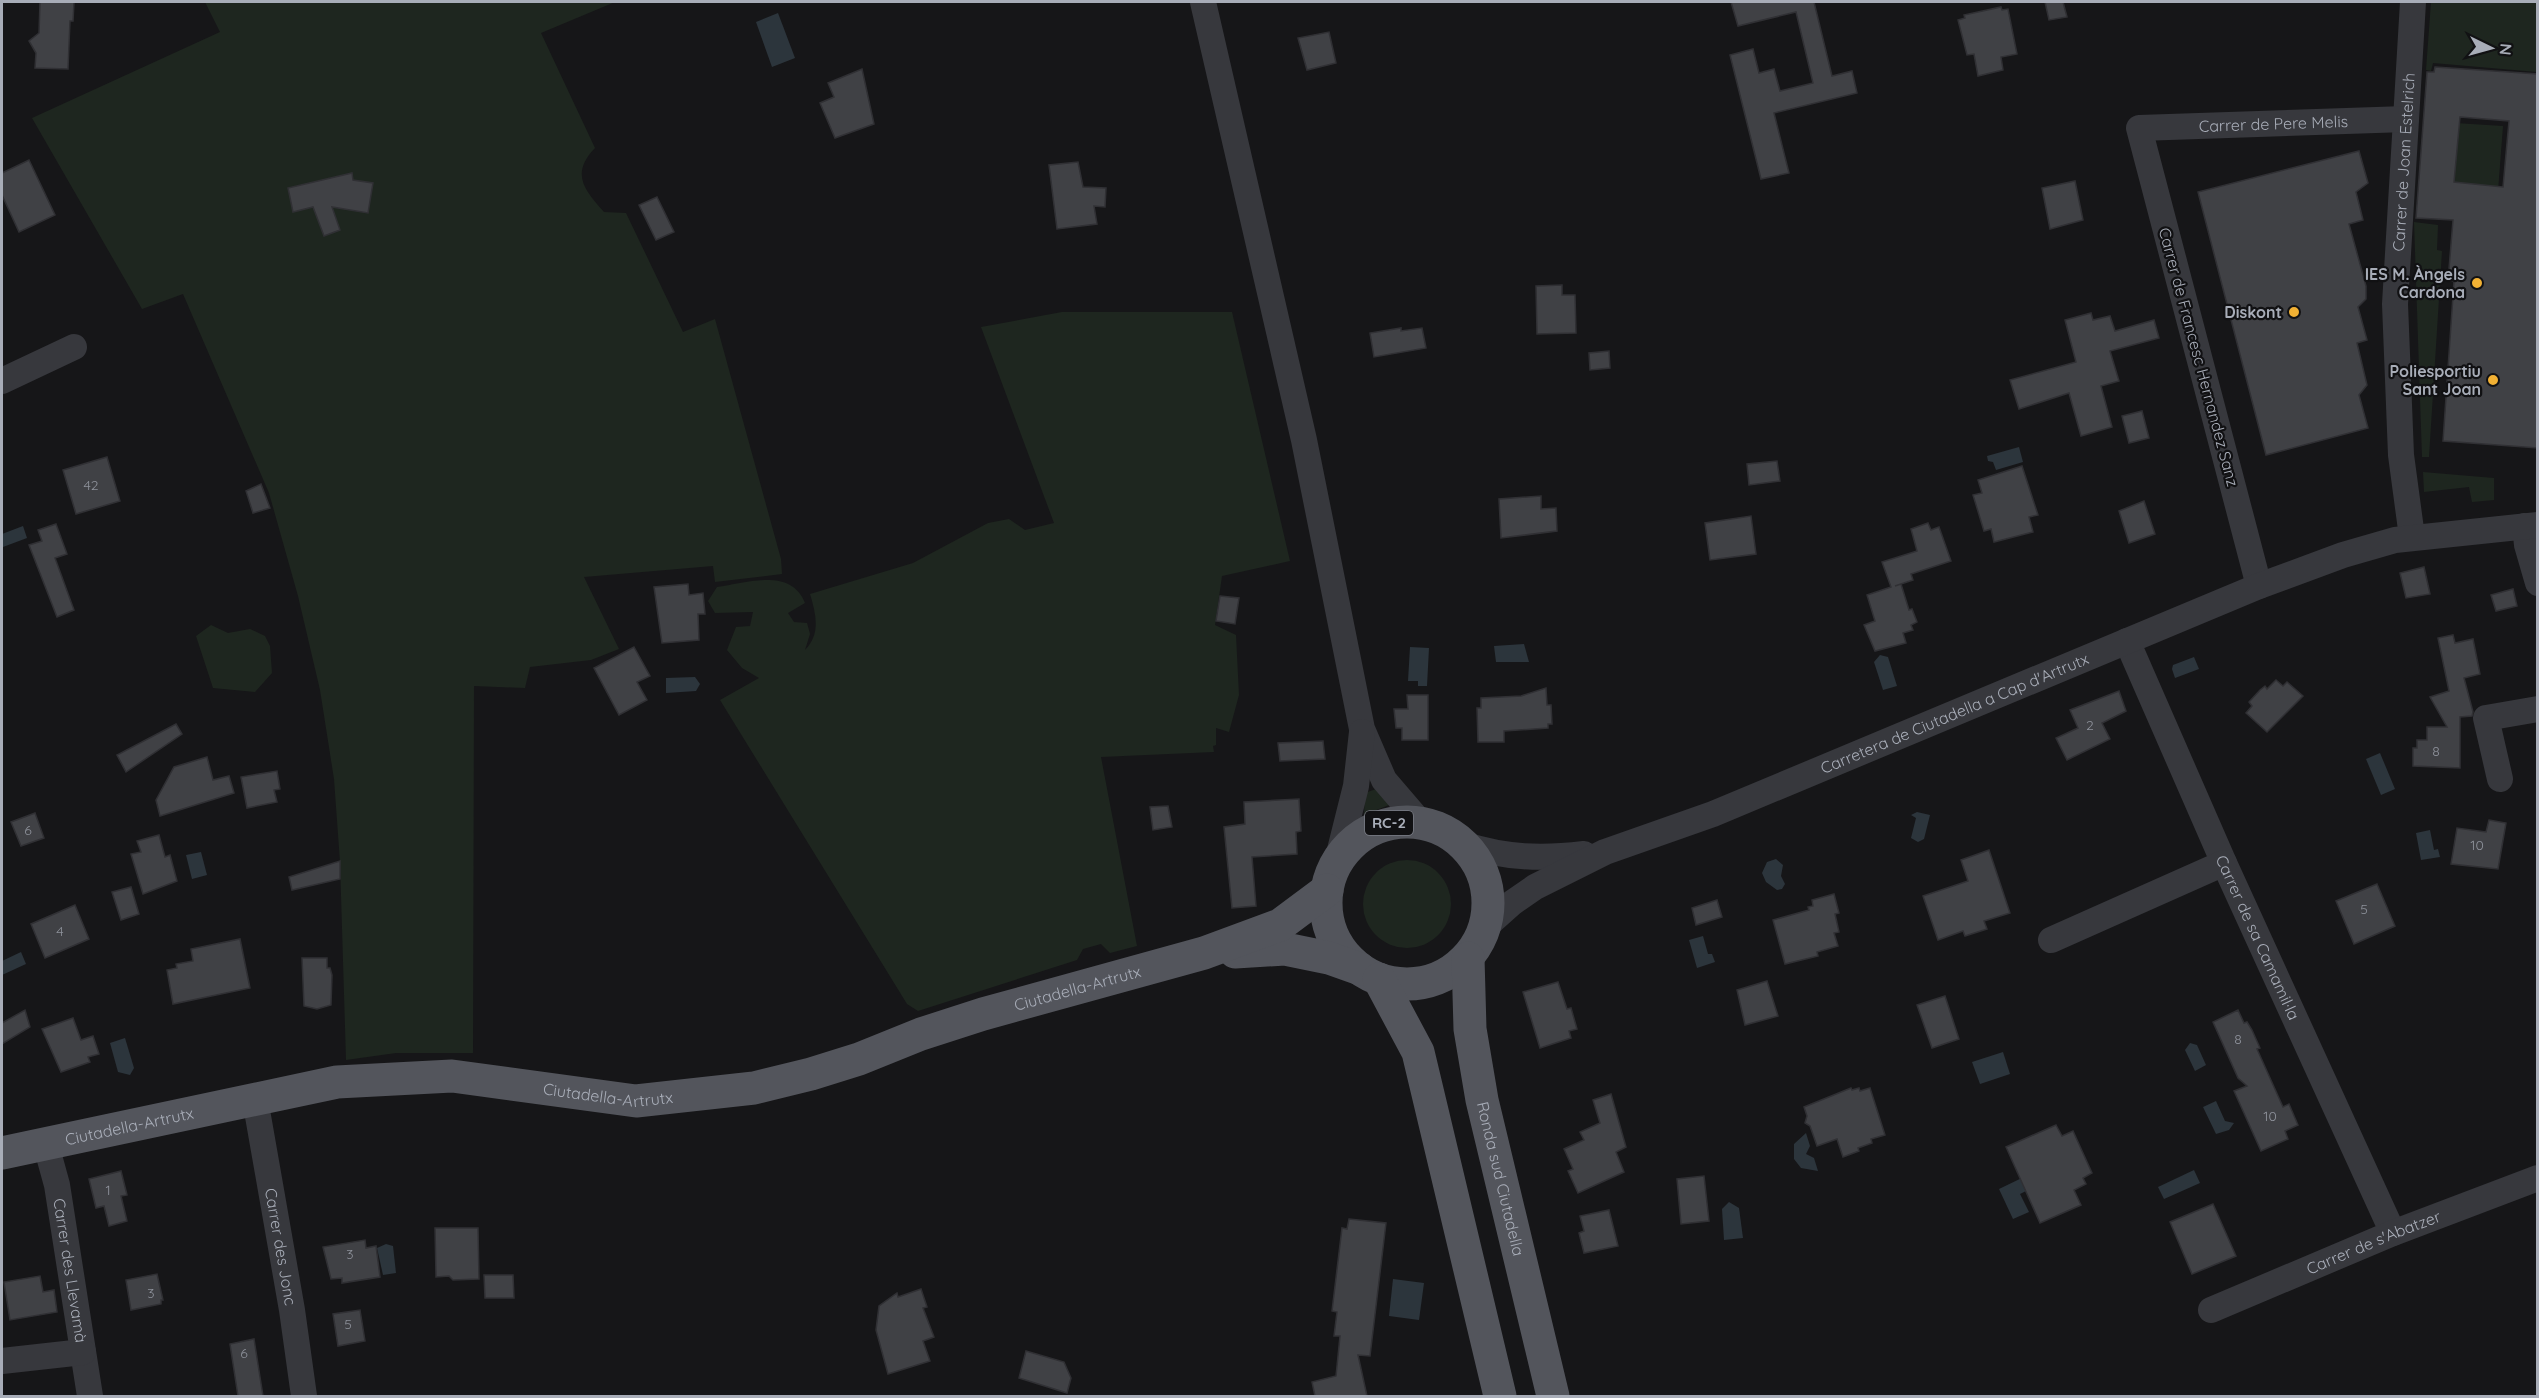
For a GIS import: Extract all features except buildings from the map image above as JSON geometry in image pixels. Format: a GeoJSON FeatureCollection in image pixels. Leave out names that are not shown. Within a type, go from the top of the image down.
{"type":"FeatureCollection","features":[{"type":"Feature","properties":{"kind":"main road","name":"RC-2"},"geometry":{"type":"LineString","coordinates":[[1369,974],[1402,984],[1426,982],[1449,973],[1468,958],[1484,928],[1488,915],[1488,890],[1480,865],[1465,845],[1445,830],[1420,822],[1396,821],[1374,828],[1354,840],[1338,858],[1327,890],[1326,912],[1332,934],[1344,954],[1369,974],[1418,1052],[1500,1396]]}},
{"type":"Feature","properties":{"kind":"main road","name":"Ciutadella-Artrutx"},"geometry":{"type":"LineString","coordinates":[[2,1153],[337,1082],[396,1077],[452,1076],[636,1101],[742,1089],[811,1074],[983,1014],[1203,953],[1280,925],[1327,890]]}},
{"type":"Feature","properties":{"kind":"main road","name":"Ciutadella-Artrutx"},"geometry":{"type":"LineString","coordinates":[[1203,953],[1285,949],[1329,958],[1369,974]]}},
{"type":"Feature","properties":{"kind":"main road","name":"Ronda sud Ciutadella"},"geometry":{"type":"LineString","coordinates":[[1468,958],[1470,1029],[1482,1100],[1553,1396]]}},
{"type":"Feature","properties":{"kind":"street"},"geometry":{"type":"LineString","coordinates":[[1203,2],[1306,452],[1362,729],[1384,780],[1420,822]]}},
{"type":"Feature","properties":{"kind":"street","name":"Carrer de Joan Estelrich"},"geometry":{"type":"LineString","coordinates":[[2412,537],[2401,455],[2395,304],[2414,2]]}},
{"type":"Feature","properties":{"kind":"street","name":"Carrer de Pere Melis"},"geometry":{"type":"LineString","coordinates":[[2139,128],[2406,119]]}},
{"type":"Feature","properties":{"kind":"street","name":"Carrer de Francesc Hernandez Sanz"},"geometry":{"type":"LineString","coordinates":[[2139,128],[2259,586]]}},
{"type":"Feature","properties":{"kind":"street"},"geometry":{"type":"LineString","coordinates":[[2,381],[74,347]]}},
{"type":"Feature","properties":{"kind":"street"},"geometry":{"type":"LineString","coordinates":[[2531,526],[2527,545],[2538,583]]}},
{"type":"Feature","properties":{"kind":"street","name":"Carretera de Ciutadella a Cap d'Artrutx"},"geometry":{"type":"LineString","coordinates":[[1484,928],[1512,903],[1535,887],[1605,852],[1713,814],[2259,586],[2303,572],[2343,555],[2412,537],[2531,526]]}},
{"type":"Feature","properties":{"kind":"street","name":"Carretera de Ciutadella a Cap d'Artrutx"},"geometry":{"type":"LineString","coordinates":[[2303,572],[2398,552],[2452,534]]}},
{"type":"Feature","properties":{"kind":"street","name":"Carrer de sa Camamil·la"},"geometry":{"type":"LineString","coordinates":[[2127,641],[2224,863],[2393,1233]]}},
{"type":"Feature","properties":{"kind":"street"},"geometry":{"type":"LineString","coordinates":[[2500,778],[2486,718],[2538,709]]}},
{"type":"Feature","properties":{"kind":"street"},"geometry":{"type":"LineString","coordinates":[[1338,858],[1356,786],[1362,729]]}},
{"type":"Feature","properties":{"kind":"street","name":"Carretera de Ciutadella a Cap d'Artrutx"},"geometry":{"type":"LineString","coordinates":[[1465,845],[1507,856],[1530,858],[1605,852]]}},
{"type":"Feature","properties":{"kind":"street"},"geometry":{"type":"LineString","coordinates":[[2051,940],[2224,863]]}},
{"type":"Feature","properties":{"kind":"street","name":"Carrer des Jonc"},"geometry":{"type":"LineString","coordinates":[[255,1099],[292,1310],[304,1396]]}},
{"type":"Feature","properties":{"kind":"street","name":"Carrer des Llevamà"},"geometry":{"type":"LineString","coordinates":[[46,1145],[57,1185],[90,1396]]}},
{"type":"Feature","properties":{"kind":"street","name":"Carrer de s'Abatzer"},"geometry":{"type":"LineString","coordinates":[[2211,1310],[2393,1233],[2538,1178]]}},
{"type":"Feature","properties":{"kind":"street"},"geometry":{"type":"LineString","coordinates":[[2,1361],[82,1352]]}},
{"type":"Feature","properties":{"kind":"shaded area"},"geometry":{"type":"Polygon","coordinates":[[[205,2],[615,2],[541,33],[595,148],[583,165],[583,181],[590,196],[604,212],[626,213],[683,332],[715,319],[781,559],[782,574],[715,582],[713,566],[584,577],[619,649],[591,660],[530,667],[525,688],[474,686],[473,1053],[396,1053],[346,1060],[340,862],[334,779],[320,690],[298,596],[269,493],[183,294],[142,309],[32,118],[220,32],[205,2]]]}},
{"type":"Feature","properties":{"kind":"shaded area"},"geometry":{"type":"Polygon","coordinates":[[[2431,2],[2537,2],[2537,72],[2433,63],[2431,71],[2426,70],[2431,2]]]}},
{"type":"Feature","properties":{"kind":"shaded area"},"geometry":{"type":"Polygon","coordinates":[[[778,13],[795,58],[772,67],[756,22],[778,13]]]}},
{"type":"Feature","properties":{"kind":"shaded area"},"geometry":{"type":"Polygon","coordinates":[[[2455,123],[2503,126],[2498,191],[2450,188],[2455,123]]]}},
{"type":"Feature","properties":{"kind":"shaded area"},"geometry":{"type":"Polygon","coordinates":[[[2414,222],[2438,225],[2437,250],[2442,251],[2429,457],[2422,457],[2414,222]]]}},
{"type":"Feature","properties":{"kind":"shaded area"},"geometry":{"type":"Polygon","coordinates":[[[1062,312],[1232,312],[1290,561],[1222,576],[1215,625],[1236,635],[1239,695],[1229,732],[1216,728],[1214,752],[1101,757],[1137,946],[1110,953],[1101,944],[1083,949],[1077,960],[918,1011],[907,1004],[720,700],[759,678],[742,668],[727,650],[736,627],[750,626],[753,612],[715,613],[708,601],[717,587],[767,580],[790,585],[805,603],[788,613],[794,622],[807,623],[810,634],[805,650],[813,637],[816,624],[810,594],[913,563],[988,523],[1009,519],[1025,530],[1054,523],[981,327],[1062,312]]]}},
{"type":"Feature","properties":{"kind":"shaded area"},"geometry":{"type":"Polygon","coordinates":[[[2019,447],[2023,462],[1996,470],[1993,462],[1988,461],[1987,456],[2019,447]]]}},
{"type":"Feature","properties":{"kind":"shaded area"},"geometry":{"type":"Polygon","coordinates":[[[2423,472],[2494,478],[2494,500],[2472,502],[2469,487],[2424,492],[2423,472]]]}},
{"type":"Feature","properties":{"kind":"shaded area"},"geometry":{"type":"Polygon","coordinates":[[[23,526],[27,538],[3,547],[2,534],[23,526]]]}},
{"type":"Feature","properties":{"kind":"shaded area"},"geometry":{"type":"Polygon","coordinates":[[[211,625],[228,633],[250,629],[265,636],[270,646],[272,673],[255,692],[213,688],[196,636],[211,625]]]}},
{"type":"Feature","properties":{"kind":"shaded area"},"geometry":{"type":"Polygon","coordinates":[[[1524,644],[1529,662],[1496,662],[1494,646],[1524,644]]]}},
{"type":"Feature","properties":{"kind":"shaded area"},"geometry":{"type":"Polygon","coordinates":[[[1410,647],[1429,648],[1427,686],[1418,686],[1418,681],[1408,681],[1410,647]]]}},
{"type":"Feature","properties":{"kind":"shaded area"},"geometry":{"type":"Polygon","coordinates":[[[1880,655],[1888,657],[1897,686],[1883,690],[1874,662],[1880,655]]]}},
{"type":"Feature","properties":{"kind":"shaded area"},"geometry":{"type":"Polygon","coordinates":[[[2194,657],[2199,669],[2175,678],[2173,665],[2194,657]]]}},
{"type":"Feature","properties":{"kind":"shaded area"},"geometry":{"type":"Polygon","coordinates":[[[695,677],[700,684],[696,691],[666,693],[666,678],[695,677]]]}},
{"type":"Feature","properties":{"kind":"shaded area"},"geometry":{"type":"Polygon","coordinates":[[[2380,753],[2395,789],[2381,795],[2366,759],[2380,753]]]}},
{"type":"Feature","properties":{"kind":"shaded area"},"geometry":{"type":"Polygon","coordinates":[[[1376,789],[1389,805],[1364,815],[1365,793],[1376,789]]]}},
{"type":"Feature","properties":{"kind":"shaded area"},"geometry":{"type":"Polygon","coordinates":[[[1917,812],[1930,815],[1924,839],[1918,842],[1911,838],[1916,818],[1911,815],[1917,812]]]}},
{"type":"Feature","properties":{"kind":"shaded area"},"geometry":{"type":"Polygon","coordinates":[[[2430,830],[2434,850],[2438,849],[2440,857],[2421,860],[2416,833],[2430,830]]]}},
{"type":"Feature","properties":{"kind":"shaded area"},"geometry":{"type":"Polygon","coordinates":[[[201,852],[207,875],[192,879],[186,855],[201,852]]]}},
{"type":"Feature","properties":{"kind":"shaded area"},"geometry":{"type":"Polygon","coordinates":[[[1776,859],[1783,865],[1781,876],[1785,884],[1782,889],[1777,890],[1766,882],[1762,873],[1767,862],[1776,859]]]}},
{"type":"Feature","properties":{"kind":"shaded area"},"geometry":{"type":"Polygon","coordinates":[[[1407,860],[1424,864],[1438,873],[1447,887],[1451,904],[1447,921],[1438,935],[1424,944],[1407,948],[1390,944],[1376,935],[1367,921],[1363,904],[1367,887],[1376,873],[1390,864],[1407,860]]]}},
{"type":"Feature","properties":{"kind":"shaded area"},"geometry":{"type":"Polygon","coordinates":[[[1703,936],[1708,954],[1712,954],[1715,962],[1697,968],[1689,940],[1703,936]]]}},
{"type":"Feature","properties":{"kind":"shaded area"},"geometry":{"type":"Polygon","coordinates":[[[21,952],[26,964],[2,975],[2,961],[21,952]]]}},
{"type":"Feature","properties":{"kind":"shaded area"},"geometry":{"type":"Polygon","coordinates":[[[125,1038],[134,1068],[130,1075],[118,1072],[110,1043],[125,1038]]]}},
{"type":"Feature","properties":{"kind":"shaded area"},"geometry":{"type":"Polygon","coordinates":[[[2190,1043],[2197,1045],[2206,1065],[2195,1071],[2185,1050],[2190,1043]]]}},
{"type":"Feature","properties":{"kind":"shaded area"},"geometry":{"type":"Polygon","coordinates":[[[2003,1052],[2010,1074],[1980,1084],[1972,1062],[2003,1052]]]}},
{"type":"Feature","properties":{"kind":"shaded area"},"geometry":{"type":"Polygon","coordinates":[[[2216,1101],[2225,1121],[2234,1123],[2229,1130],[2216,1134],[2203,1107],[2216,1101]]]}},
{"type":"Feature","properties":{"kind":"shaded area"},"geometry":{"type":"Polygon","coordinates":[[[1806,1133],[1810,1146],[1806,1154],[1814,1158],[1818,1171],[1801,1168],[1794,1159],[1794,1144],[1806,1133]]]}},
{"type":"Feature","properties":{"kind":"shaded area"},"geometry":{"type":"Polygon","coordinates":[[[2194,1170],[2200,1183],[2164,1199],[2158,1187],[2194,1170]]]}},
{"type":"Feature","properties":{"kind":"shaded area"},"geometry":{"type":"Polygon","coordinates":[[[2028,1175],[2034,1187],[2020,1194],[2029,1212],[2013,1219],[1999,1189],[2028,1175]]]}},
{"type":"Feature","properties":{"kind":"shaded area"},"geometry":{"type":"Polygon","coordinates":[[[1729,1202],[1739,1208],[1743,1238],[1724,1240],[1722,1209],[1729,1202]]]}},
{"type":"Feature","properties":{"kind":"shaded area"},"geometry":{"type":"Polygon","coordinates":[[[386,1244],[393,1246],[396,1273],[383,1275],[377,1248],[386,1244]]]}},
{"type":"Feature","properties":{"kind":"shaded area"},"geometry":{"type":"Polygon","coordinates":[[[1393,1279],[1424,1283],[1419,1320],[1389,1316],[1393,1279]]]}},
{"type":"Feature","properties":{"kind":"place","name":"IES M. Àngels Cardona"},"geometry":{"type":"Point","coordinates":[2477,283]}},
{"type":"Feature","properties":{"kind":"place","name":"Diskont"},"geometry":{"type":"Point","coordinates":[2294,312]}},
{"type":"Feature","properties":{"kind":"place","name":"Poliesportiu Sant Joan"},"geometry":{"type":"Point","coordinates":[2493,380]}}]}
